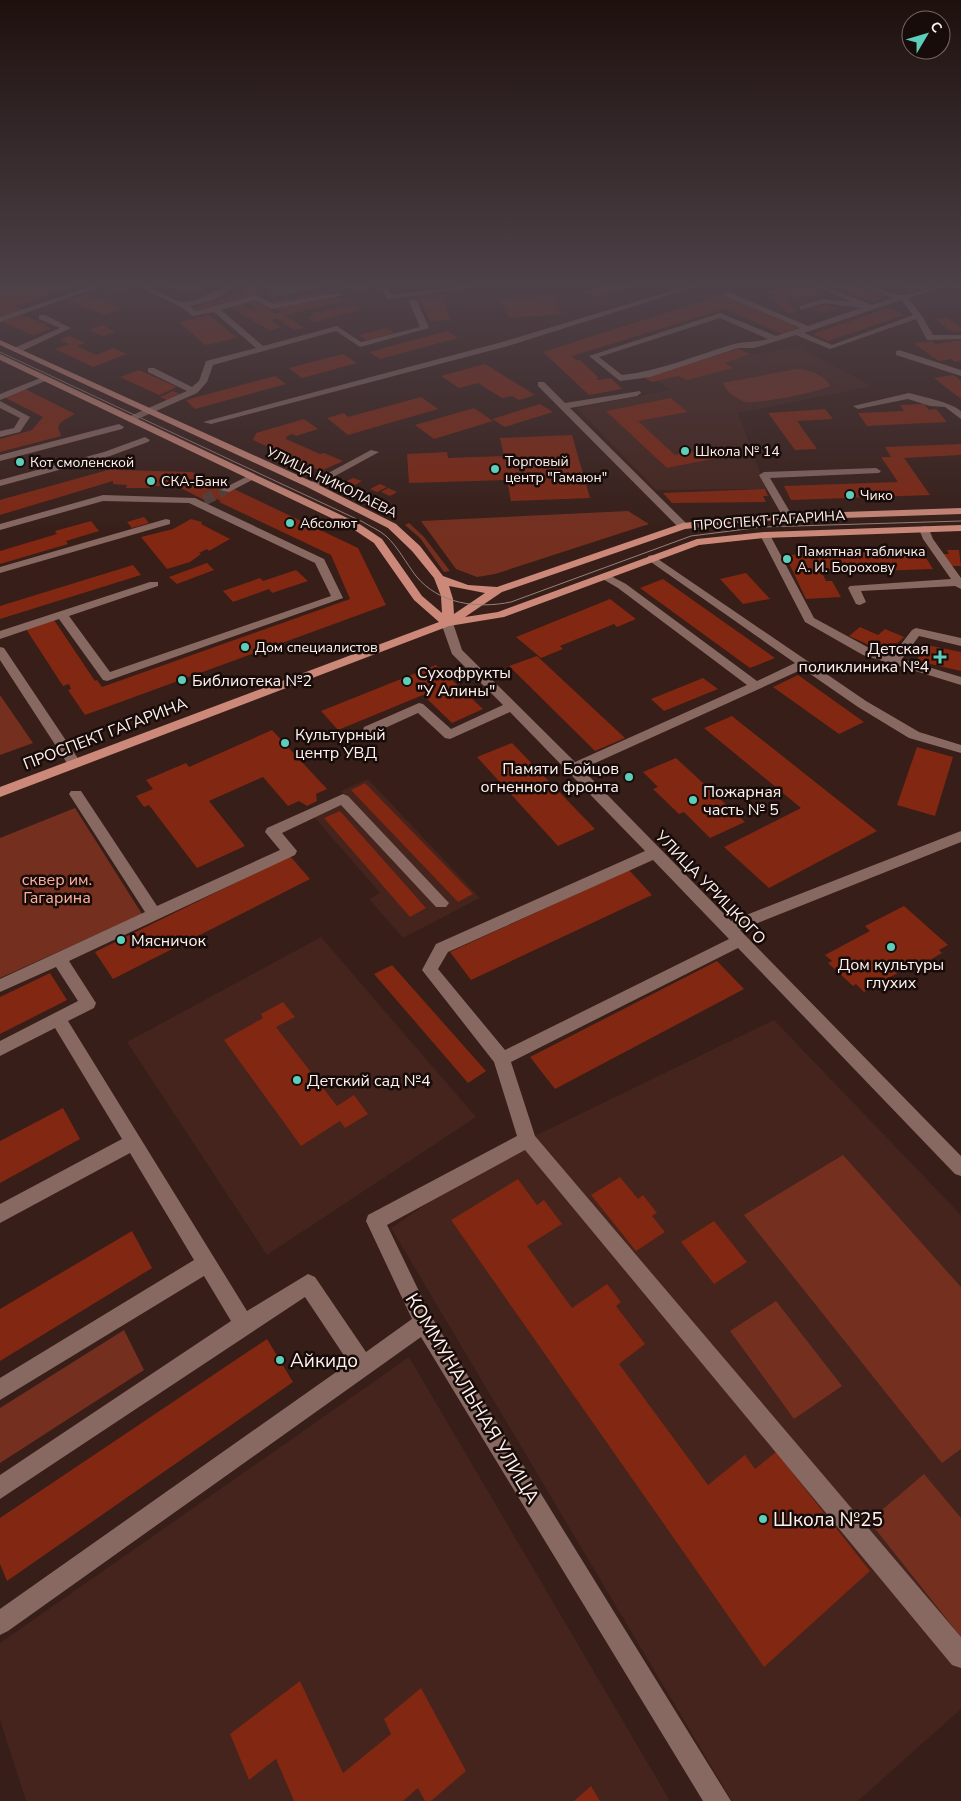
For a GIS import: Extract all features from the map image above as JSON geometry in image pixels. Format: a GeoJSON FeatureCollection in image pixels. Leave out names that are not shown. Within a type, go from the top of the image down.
{"type":"FeatureCollection","features":[{"type":"Feature","properties":{"kind":"main road","name":"УЛИЦА НИКОЛАЕВА"},"geometry":{"type":"LineString","coordinates":[[25,369],[354,525],[378,541],[418,598],[447,623]]}},
{"type":"Feature","properties":{"kind":"main road","name":"УЛИЦА НИКОЛАЕВА"},"geometry":{"type":"LineString","coordinates":[[58,369],[311,486],[392,526],[401,533],[440,579],[448,598],[447,623]]}},
{"type":"Feature","properties":{"kind":"main road","name":"ПРОСПЕКТ ГАГАРИНА"},"geometry":{"type":"LineString","coordinates":[[447,623],[498,590],[682,526],[720,521],[788,517],[961,511]]}},
{"type":"Feature","properties":{"kind":"main road","name":"ПРОСПЕКТ ГАГАРИНА"},"geometry":{"type":"LineString","coordinates":[[0,792],[447,623],[500,615],[697,542],[765,534],[961,528]]}},
{"type":"Feature","properties":{"kind":"main road"},"geometry":{"type":"LineString","coordinates":[[440,579],[479,591],[498,590]]}},
{"type":"Feature","properties":{"kind":"street"},"geometry":{"type":"LineString","coordinates":[[131,419],[194,391],[204,382],[207,369]]}},
{"type":"Feature","properties":{"kind":"street"},"geometry":{"type":"LineString","coordinates":[[208,422],[410,369]]}},
{"type":"Feature","properties":{"kind":"street"},"geometry":{"type":"LineString","coordinates":[[609,369],[620,378],[647,375],[665,369]]}},
{"type":"Feature","properties":{"kind":"street"},"geometry":{"type":"LineString","coordinates":[[949,369],[961,373]]}},
{"type":"Feature","properties":{"kind":"street"},"geometry":{"type":"LineString","coordinates":[[151,370],[194,391]]}},
{"type":"Feature","properties":{"kind":"street"},"geometry":{"type":"LineString","coordinates":[[0,388],[36,374]]}},
{"type":"Feature","properties":{"kind":"street"},"geometry":{"type":"LineString","coordinates":[[0,397],[46,379]]}},
{"type":"Feature","properties":{"kind":"street"},"geometry":{"type":"LineString","coordinates":[[541,384],[682,526]]}},
{"type":"Feature","properties":{"kind":"street"},"geometry":{"type":"LineString","coordinates":[[563,406],[637,393]]}},
{"type":"Feature","properties":{"kind":"street"},"geometry":{"type":"LineString","coordinates":[[858,406],[909,396],[930,403],[948,405],[961,416]]}},
{"type":"Feature","properties":{"kind":"street"},"geometry":{"type":"LineString","coordinates":[[0,404],[25,416],[17,430],[0,434]]}},
{"type":"Feature","properties":{"kind":"street"},"geometry":{"type":"LineString","coordinates":[[0,458],[119,428]]}},
{"type":"Feature","properties":{"kind":"street"},"geometry":{"type":"LineString","coordinates":[[0,483],[125,448],[145,440]]}},
{"type":"Feature","properties":{"kind":"street"},"geometry":{"type":"LineString","coordinates":[[311,486],[374,452]]}},
{"type":"Feature","properties":{"kind":"street"},"geometry":{"type":"LineString","coordinates":[[788,517],[764,475],[876,471]]}},
{"type":"Feature","properties":{"kind":"street"},"geometry":{"type":"LineString","coordinates":[[225,490],[253,477]]}},
{"type":"Feature","properties":{"kind":"street"},"geometry":{"type":"LineString","coordinates":[[0,527],[102,498],[191,500],[201,502],[320,561],[337,598],[107,677],[62,615]]}},
{"type":"Feature","properties":{"kind":"street"},"geometry":{"type":"LineString","coordinates":[[0,570],[166,522]]}},
{"type":"Feature","properties":{"kind":"street"},"geometry":{"type":"LineString","coordinates":[[924,529],[928,539],[960,584]]}},
{"type":"Feature","properties":{"kind":"street"},"geometry":{"type":"LineString","coordinates":[[765,534],[808,620],[867,652],[961,681]]}},
{"type":"Feature","properties":{"kind":"street"},"geometry":{"type":"LineString","coordinates":[[652,558],[862,704],[914,735],[961,749]]}},
{"type":"Feature","properties":{"kind":"street"},"geometry":{"type":"LineString","coordinates":[[605,576],[756,686]]}},
{"type":"Feature","properties":{"kind":"street"},"geometry":{"type":"LineString","coordinates":[[0,635],[154,584]]}},
{"type":"Feature","properties":{"kind":"street"},"geometry":{"type":"LineString","coordinates":[[860,602],[854,588],[960,584]]}},
{"type":"Feature","properties":{"kind":"street","name":"УЛИЦА УРИЦКОГО"},"geometry":{"type":"LineString","coordinates":[[447,623],[456,650],[961,1168]]}},
{"type":"Feature","properties":{"kind":"street"},"geometry":{"type":"LineString","coordinates":[[894,661],[916,632],[961,642]]}},
{"type":"Feature","properties":{"kind":"street"},"geometry":{"type":"LineString","coordinates":[[0,651],[58,736],[74,763]]}},
{"type":"Feature","properties":{"kind":"street"},"geometry":{"type":"LineString","coordinates":[[573,768],[804,664]]}},
{"type":"Feature","properties":{"kind":"street"},"geometry":{"type":"LineString","coordinates":[[368,730],[419,707],[450,735],[512,706]]}},
{"type":"Feature","properties":{"kind":"street"},"geometry":{"type":"LineString","coordinates":[[76,794],[155,915]]}},
{"type":"Feature","properties":{"kind":"street"},"geometry":{"type":"LineString","coordinates":[[0,986],[290,851],[272,832],[343,799],[441,903]]}},
{"type":"Feature","properties":{"kind":"street"},"geometry":{"type":"LineString","coordinates":[[502,1059],[733,935],[961,836]]}},
{"type":"Feature","properties":{"kind":"street"},"geometry":{"type":"LineString","coordinates":[[655,853],[442,948],[430,970],[502,1059],[526,1140],[961,1656]]}},
{"type":"Feature","properties":{"kind":"street"},"geometry":{"type":"LineString","coordinates":[[0,1049],[88,1003],[59,958]]}},
{"type":"Feature","properties":{"kind":"street"},"geometry":{"type":"LineString","coordinates":[[58,1019],[208,1262],[244,1324]]}},
{"type":"Feature","properties":{"kind":"street","name":"КОММУНАЛЬНАЯ УЛИЦА"},"geometry":{"type":"LineString","coordinates":[[526,1140],[375,1221],[424,1323],[718,1801]]}},
{"type":"Feature","properties":{"kind":"street"},"geometry":{"type":"LineString","coordinates":[[0,1214],[133,1142]]}},
{"type":"Feature","properties":{"kind":"street"},"geometry":{"type":"LineString","coordinates":[[0,1390],[208,1262]]}},
{"type":"Feature","properties":{"kind":"street"},"geometry":{"type":"LineString","coordinates":[[0,1488],[244,1324],[308,1284],[363,1366]]}},
{"type":"Feature","properties":{"kind":"street"},"geometry":{"type":"LineString","coordinates":[[0,1623],[424,1323]]}},
{"type":"Feature","properties":{"kind":"shaded area","name":"Школа № 14"},"geometry":{"type":"Polygon","coordinates":[[[672,369],[840,369],[871,386],[738,413],[766,489],[656,490],[577,408],[670,390],[657,381],[652,382],[644,378],[672,369]]]}},
{"type":"Feature","properties":{"kind":"shaded area"},"geometry":{"type":"Polygon","coordinates":[[[368,779],[480,898],[403,938],[369,899],[380,893],[314,817],[350,800],[341,791],[368,779]]]}},
{"type":"Feature","properties":{"kind":"shaded area","name":"Детский сад №4"},"geometry":{"type":"Polygon","coordinates":[[[321,937],[476,1117],[267,1255],[127,1042],[321,937]]]}},
{"type":"Feature","properties":{"kind":"shaded area","name":"Школа №25"},"geometry":{"type":"Polygon","coordinates":[[[774,1020],[961,1215],[961,1709],[858,1801],[732,1801],[391,1228],[506,1150],[774,1020]]]}},
{"type":"Feature","properties":{"kind":"shaded area"},"geometry":{"type":"Polygon","coordinates":[[[409,1357],[670,1801],[26,1801],[0,1720],[0,1643],[409,1357]]]}},
{"type":"Feature","properties":{"kind":"green space"},"geometry":{"type":"Polygon","coordinates":[[[796,369],[816,373],[828,382],[830,386],[788,397],[746,402],[733,395],[726,389],[723,383],[796,369]]]}},
{"type":"Feature","properties":{"kind":"green space"},"geometry":{"type":"Polygon","coordinates":[[[628,511],[649,524],[495,574],[477,577],[456,569],[421,521],[628,511]]]}},
{"type":"Feature","properties":{"kind":"green space"},"geometry":{"type":"Polygon","coordinates":[[[409,523],[424,537],[450,571],[444,572],[420,538],[405,525],[409,523]]]}},
{"type":"Feature","properties":{"kind":"green space"},"geometry":{"type":"Polygon","coordinates":[[[0,695],[33,743],[0,755],[0,695]]]}},
{"type":"Feature","properties":{"kind":"green space","name":"сквер им. Гагарина"},"geometry":{"type":"Polygon","coordinates":[[[75,808],[142,914],[0,978],[0,838],[75,808]]]}},
{"type":"Feature","properties":{"kind":"green space"},"geometry":{"type":"Polygon","coordinates":[[[843,1155],[961,1287],[961,1449],[942,1463],[744,1215],[843,1155]]]}},
{"type":"Feature","properties":{"kind":"green space"},"geometry":{"type":"Polygon","coordinates":[[[776,1301],[842,1386],[794,1419],[730,1331],[776,1301]]]}},
{"type":"Feature","properties":{"kind":"green space"},"geometry":{"type":"Polygon","coordinates":[[[124,1330],[144,1370],[0,1463],[0,1408],[124,1330]]]}},
{"type":"Feature","properties":{"kind":"green space"},"geometry":{"type":"Polygon","coordinates":[[[924,1474],[961,1518],[961,1637],[869,1521],[924,1474]]]}},
{"type":"Feature","properties":{"kind":"building"},"geometry":{"type":"Polygon","coordinates":[[[290,369],[335,369],[302,378],[290,369]]]}},
{"type":"Feature","properties":{"kind":"building"},"geometry":{"type":"Polygon","coordinates":[[[466,369],[493,369],[535,395],[519,400],[512,396],[502,398],[478,383],[459,388],[441,376],[466,369]]]}},
{"type":"Feature","properties":{"kind":"building"},"geometry":{"type":"Polygon","coordinates":[[[561,369],[590,369],[599,378],[596,378],[598,380],[611,378],[622,389],[589,395],[561,369]]]}},
{"type":"Feature","properties":{"kind":"building"},"geometry":{"type":"Polygon","coordinates":[[[674,369],[729,369],[687,380],[678,376],[652,382],[645,378],[674,369]]]}},
{"type":"Feature","properties":{"kind":"building"},"geometry":{"type":"Polygon","coordinates":[[[139,370],[177,387],[159,395],[120,377],[139,370]]]}},
{"type":"Feature","properties":{"kind":"building"},"geometry":{"type":"Polygon","coordinates":[[[954,375],[961,381],[961,399],[934,378],[954,375]]]}},
{"type":"Feature","properties":{"kind":"building"},"geometry":{"type":"Polygon","coordinates":[[[275,376],[286,384],[195,409],[186,400],[275,376]]]}},
{"type":"Feature","properties":{"kind":"building"},"geometry":{"type":"Polygon","coordinates":[[[25,389],[75,414],[61,422],[58,427],[61,436],[0,452],[0,439],[32,430],[43,417],[4,397],[25,389]]]}},
{"type":"Feature","properties":{"kind":"building"},"geometry":{"type":"Polygon","coordinates":[[[173,391],[180,394],[167,400],[160,397],[173,391]]]}},
{"type":"Feature","properties":{"kind":"building"},"geometry":{"type":"Polygon","coordinates":[[[421,397],[438,409],[348,435],[327,418],[344,413],[348,417],[421,397]]]}},
{"type":"Feature","properties":{"kind":"building"},"geometry":{"type":"Polygon","coordinates":[[[671,398],[687,412],[638,421],[675,455],[716,447],[727,456],[667,468],[606,411],[671,398]]]}},
{"type":"Feature","properties":{"kind":"building"},"geometry":{"type":"Polygon","coordinates":[[[540,404],[553,412],[505,427],[492,419],[540,404]]]}},
{"type":"Feature","properties":{"kind":"building"},"geometry":{"type":"Polygon","coordinates":[[[924,404],[929,410],[936,409],[947,422],[867,426],[858,413],[904,411],[900,405],[924,404]]]}},
{"type":"Feature","properties":{"kind":"building"},"geometry":{"type":"Polygon","coordinates":[[[474,408],[493,421],[434,439],[415,425],[474,408]]]}},
{"type":"Feature","properties":{"kind":"building"},"geometry":{"type":"Polygon","coordinates":[[[825,409],[833,419],[797,421],[817,449],[795,450],[768,413],[825,409]]]}},
{"type":"Feature","properties":{"kind":"building"},"geometry":{"type":"Polygon","coordinates":[[[304,419],[318,429],[296,436],[293,434],[287,436],[286,439],[320,454],[324,453],[343,461],[321,471],[253,440],[256,433],[304,419]]]}},
{"type":"Feature","properties":{"kind":"building","name":"Торговый центр \"Гамаюн\""},"geometry":{"type":"Polygon","coordinates":[[[572,435],[590,498],[511,501],[507,480],[409,483],[407,454],[447,452],[448,458],[504,456],[500,438],[572,435]]]}},
{"type":"Feature","properties":{"kind":"building"},"geometry":{"type":"Polygon","coordinates":[[[961,444],[961,455],[904,458],[930,495],[791,500],[784,486],[898,482],[881,457],[891,457],[885,447],[961,444]]]}},
{"type":"Feature","properties":{"kind":"building"},"geometry":{"type":"Polygon","coordinates":[[[115,468],[120,470],[192,472],[220,485],[218,487],[226,491],[234,489],[358,548],[386,605],[85,715],[68,690],[71,689],[69,684],[63,686],[26,629],[54,620],[95,681],[97,680],[102,687],[350,599],[331,555],[219,502],[221,501],[214,498],[208,502],[169,482],[167,486],[126,488],[127,485],[113,484],[113,481],[0,515],[0,500],[115,468]]]}},
{"type":"Feature","properties":{"kind":"building"},"geometry":{"type":"Polygon","coordinates":[[[353,478],[362,481],[355,485],[347,481],[353,478]]]}},
{"type":"Feature","properties":{"kind":"building"},"geometry":{"type":"Polygon","coordinates":[[[380,484],[387,487],[377,492],[370,489],[380,484]]]}},
{"type":"Feature","properties":{"kind":"building"},"geometry":{"type":"Polygon","coordinates":[[[388,488],[397,492],[390,496],[381,492],[388,488]]]}},
{"type":"Feature","properties":{"kind":"building"},"geometry":{"type":"Polygon","coordinates":[[[765,489],[768,496],[763,496],[766,502],[672,503],[663,493],[765,489]]]}},
{"type":"Feature","properties":{"kind":"building"},"geometry":{"type":"Polygon","coordinates":[[[144,517],[149,523],[132,528],[127,522],[144,517]]]}},
{"type":"Feature","properties":{"kind":"building"},"geometry":{"type":"Polygon","coordinates":[[[191,519],[202,522],[201,524],[230,539],[209,551],[207,549],[199,553],[201,554],[190,562],[167,569],[141,537],[173,529],[191,519]]]}},
{"type":"Feature","properties":{"kind":"building"},"geometry":{"type":"Polygon","coordinates":[[[91,521],[99,531],[66,541],[68,544],[0,564],[0,551],[57,534],[55,531],[91,521]]]}},
{"type":"Feature","properties":{"kind":"building"},"geometry":{"type":"Polygon","coordinates":[[[921,550],[933,569],[822,573],[826,581],[832,581],[841,597],[806,599],[785,555],[921,550]]]}},
{"type":"Feature","properties":{"kind":"building"},"geometry":{"type":"Polygon","coordinates":[[[947,550],[959,550],[961,566],[949,566],[942,554],[949,554],[947,550]]]}},
{"type":"Feature","properties":{"kind":"building"},"geometry":{"type":"Polygon","coordinates":[[[207,563],[214,570],[177,584],[169,577],[207,563]]]}},
{"type":"Feature","properties":{"kind":"building"},"geometry":{"type":"Polygon","coordinates":[[[133,565],[141,575],[0,619],[0,606],[133,565]]]}},
{"type":"Feature","properties":{"kind":"building"},"geometry":{"type":"Polygon","coordinates":[[[296,570],[308,581],[272,593],[269,589],[233,602],[223,591],[260,578],[263,581],[296,570]]]}},
{"type":"Feature","properties":{"kind":"building"},"geometry":{"type":"Polygon","coordinates":[[[746,573],[770,599],[743,604],[720,579],[746,573]]]}},
{"type":"Feature","properties":{"kind":"building"},"geometry":{"type":"Polygon","coordinates":[[[663,579],[775,658],[750,668],[640,588],[663,579]]]}},
{"type":"Feature","properties":{"kind":"building"},"geometry":{"type":"Polygon","coordinates":[[[610,599],[636,619],[617,627],[614,624],[560,646],[563,649],[541,658],[516,637],[610,599]]]}},
{"type":"Feature","properties":{"kind":"building"},"geometry":{"type":"Polygon","coordinates":[[[860,627],[878,635],[885,629],[904,637],[887,653],[849,636],[860,627]]]}},
{"type":"Feature","properties":{"kind":"building","name":"Детская поликлиника №4"},"geometry":{"type":"Polygon","coordinates":[[[922,644],[961,652],[961,671],[917,661],[922,644]]]}},
{"type":"Feature","properties":{"kind":"building"},"geometry":{"type":"Polygon","coordinates":[[[537,656],[625,738],[595,751],[509,666],[537,656]]]}},
{"type":"Feature","properties":{"kind":"building"},"geometry":{"type":"Polygon","coordinates":[[[436,665],[483,709],[452,723],[423,695],[338,730],[321,711],[436,665]]]}},
{"type":"Feature","properties":{"kind":"building"},"geometry":{"type":"Polygon","coordinates":[[[798,675],[864,722],[839,734],[773,687],[798,675]]]}},
{"type":"Feature","properties":{"kind":"building"},"geometry":{"type":"Polygon","coordinates":[[[703,678],[718,689],[664,711],[651,699],[703,678]]]}},
{"type":"Feature","properties":{"kind":"building"},"geometry":{"type":"Polygon","coordinates":[[[732,716],[877,831],[769,888],[724,847],[801,808],[704,728],[732,716]]]}},
{"type":"Feature","properties":{"kind":"building"},"geometry":{"type":"Polygon","coordinates":[[[272,730],[327,789],[316,794],[317,801],[307,806],[299,801],[288,806],[263,777],[209,801],[245,846],[197,868],[149,805],[144,807],[136,796],[153,789],[146,780],[186,763],[189,767],[272,730]]]}},
{"type":"Feature","properties":{"kind":"building"},"geometry":{"type":"Polygon","coordinates":[[[512,743],[595,829],[558,846],[477,757],[512,743]]]}},
{"type":"Feature","properties":{"kind":"building"},"geometry":{"type":"Polygon","coordinates":[[[917,747],[953,757],[935,816],[897,805],[917,747]]]}},
{"type":"Feature","properties":{"kind":"building","name":"Пожарная часть № 5"},"geometry":{"type":"Polygon","coordinates":[[[676,758],[745,822],[710,838],[684,812],[679,814],[653,789],[658,787],[643,772],[676,758]]]}},
{"type":"Feature","properties":{"kind":"building"},"geometry":{"type":"Polygon","coordinates":[[[365,783],[473,894],[458,902],[351,790],[365,783]]]}},
{"type":"Feature","properties":{"kind":"building"},"geometry":{"type":"Polygon","coordinates":[[[340,811],[426,908],[410,917],[324,818],[340,811]]]}},
{"type":"Feature","properties":{"kind":"building"},"geometry":{"type":"Polygon","coordinates":[[[290,856],[310,879],[113,979],[95,952],[290,856]]]}},
{"type":"Feature","properties":{"kind":"building"},"geometry":{"type":"Polygon","coordinates":[[[629,870],[652,895],[471,980],[450,952],[629,870]]]}},
{"type":"Feature","properties":{"kind":"building","name":"Дом культуры глухих"},"geometry":{"type":"Polygon","coordinates":[[[904,906],[948,945],[939,950],[942,953],[913,970],[910,966],[864,992],[856,984],[853,986],[828,963],[832,961],[825,955],[870,931],[865,926],[904,906]]]}},
{"type":"Feature","properties":{"kind":"building"},"geometry":{"type":"Polygon","coordinates":[[[717,961],[744,989],[555,1089],[530,1057],[717,961]]]}},
{"type":"Feature","properties":{"kind":"building"},"geometry":{"type":"Polygon","coordinates":[[[392,965],[486,1071],[468,1083],[374,974],[392,965]]]}},
{"type":"Feature","properties":{"kind":"building"},"geometry":{"type":"Polygon","coordinates":[[[50,973],[67,1000],[0,1034],[0,997],[50,973]]]}},
{"type":"Feature","properties":{"kind":"building"},"geometry":{"type":"Polygon","coordinates":[[[283,1002],[295,1017],[276,1027],[337,1106],[354,1095],[368,1114],[345,1128],[340,1121],[301,1146],[224,1040],[263,1018],[261,1014],[283,1002]]]}},
{"type":"Feature","properties":{"kind":"building"},"geometry":{"type":"Polygon","coordinates":[[[63,1108],[80,1139],[0,1183],[0,1141],[63,1108]]]}},
{"type":"Feature","properties":{"kind":"building"},"geometry":{"type":"Polygon","coordinates":[[[620,1177],[638,1199],[643,1195],[657,1213],[652,1216],[665,1232],[636,1251],[591,1195],[620,1177]]]}},
{"type":"Feature","properties":{"kind":"building"},"geometry":{"type":"Polygon","coordinates":[[[518,1179],[537,1205],[544,1200],[562,1224],[527,1246],[572,1308],[607,1284],[621,1302],[616,1306],[645,1344],[619,1364],[708,1485],[745,1455],[755,1469],[776,1452],[870,1571],[764,1667],[451,1220],[518,1179]]]}},
{"type":"Feature","properties":{"kind":"building"},"geometry":{"type":"Polygon","coordinates":[[[714,1221],[747,1262],[714,1284],[681,1242],[714,1221]]]}},
{"type":"Feature","properties":{"kind":"building"},"geometry":{"type":"Polygon","coordinates":[[[132,1231],[152,1268],[0,1361],[0,1309],[132,1231]]]}},
{"type":"Feature","properties":{"kind":"building"},"geometry":{"type":"Polygon","coordinates":[[[267,1339],[293,1382],[7,1581],[0,1564],[0,1518],[267,1339]]]}},
{"type":"Feature","properties":{"kind":"building"},"geometry":{"type":"Polygon","coordinates":[[[300,1681],[343,1773],[391,1734],[384,1719],[421,1688],[466,1771],[431,1801],[425,1801],[418,1788],[403,1801],[294,1801],[276,1759],[249,1780],[230,1734],[300,1681]]]}},
{"type":"Feature","properties":{"kind":"building"},"geometry":{"type":"Polygon","coordinates":[[[591,1786],[600,1801],[574,1801],[591,1786]]]}},
{"type":"Feature","properties":{"kind":"tunnel"},"geometry":{"type":"LineString","coordinates":[[204,500],[225,490]]}},
{"type":"Feature","properties":{"kind":"tram line"},"geometry":{"type":"LineString","coordinates":[[36,369],[363,522],[381,532],[390,540],[416,576],[425,585],[436,593],[459,602],[485,605],[511,602],[691,536],[762,527],[961,521]]}},
{"type":"Feature","properties":{"kind":"place","name":"Школа № 14"},"geometry":{"type":"Point","coordinates":[685,451]}},
{"type":"Feature","properties":{"kind":"place","name":"Кот смоленской"},"geometry":{"type":"Point","coordinates":[20,462]}},
{"type":"Feature","properties":{"kind":"place","name":"Торговый центр \"Гамаюн\""},"geometry":{"type":"Point","coordinates":[495,469]}},
{"type":"Feature","properties":{"kind":"place","name":"СКА-Банк"},"geometry":{"type":"Point","coordinates":[151,481]}},
{"type":"Feature","properties":{"kind":"place","name":"Чико"},"geometry":{"type":"Point","coordinates":[850,495]}},
{"type":"Feature","properties":{"kind":"place","name":"Абсолют"},"geometry":{"type":"Point","coordinates":[290,523]}},
{"type":"Feature","properties":{"kind":"place","name":"Памятная табличка А. И. Борохову"},"geometry":{"type":"Point","coordinates":[787,559]}},
{"type":"Feature","properties":{"kind":"place","name":"Дом специалистов"},"geometry":{"type":"Point","coordinates":[245,647]}},
{"type":"Feature","properties":{"kind":"place","name":"Детская поликлиника №4"},"geometry":{"type":"Point","coordinates":[940,657]}},
{"type":"Feature","properties":{"kind":"place","name":"Библиотека №2"},"geometry":{"type":"Point","coordinates":[182,680]}},
{"type":"Feature","properties":{"kind":"place","name":"Сухофрукты \"У Алины\""},"geometry":{"type":"Point","coordinates":[407,681]}},
{"type":"Feature","properties":{"kind":"place","name":"Культурный центр УВД"},"geometry":{"type":"Point","coordinates":[285,743]}},
{"type":"Feature","properties":{"kind":"place","name":"Памяти Бойцов огненного фронта"},"geometry":{"type":"Point","coordinates":[629,777]}},
{"type":"Feature","properties":{"kind":"place","name":"Пожарная часть № 5"},"geometry":{"type":"Point","coordinates":[693,800]}},
{"type":"Feature","properties":{"kind":"place","name":"Мясничок"},"geometry":{"type":"Point","coordinates":[121,940]}},
{"type":"Feature","properties":{"kind":"place","name":"Дом культуры глухих"},"geometry":{"type":"Point","coordinates":[891,947]}},
{"type":"Feature","properties":{"kind":"place","name":"Детский сад №4"},"geometry":{"type":"Point","coordinates":[297,1080]}},
{"type":"Feature","properties":{"kind":"place","name":"Айкидо"},"geometry":{"type":"Point","coordinates":[280,1360]}},
{"type":"Feature","properties":{"kind":"place","name":"Школа №25"},"geometry":{"type":"Point","coordinates":[763,1519]}}]}
